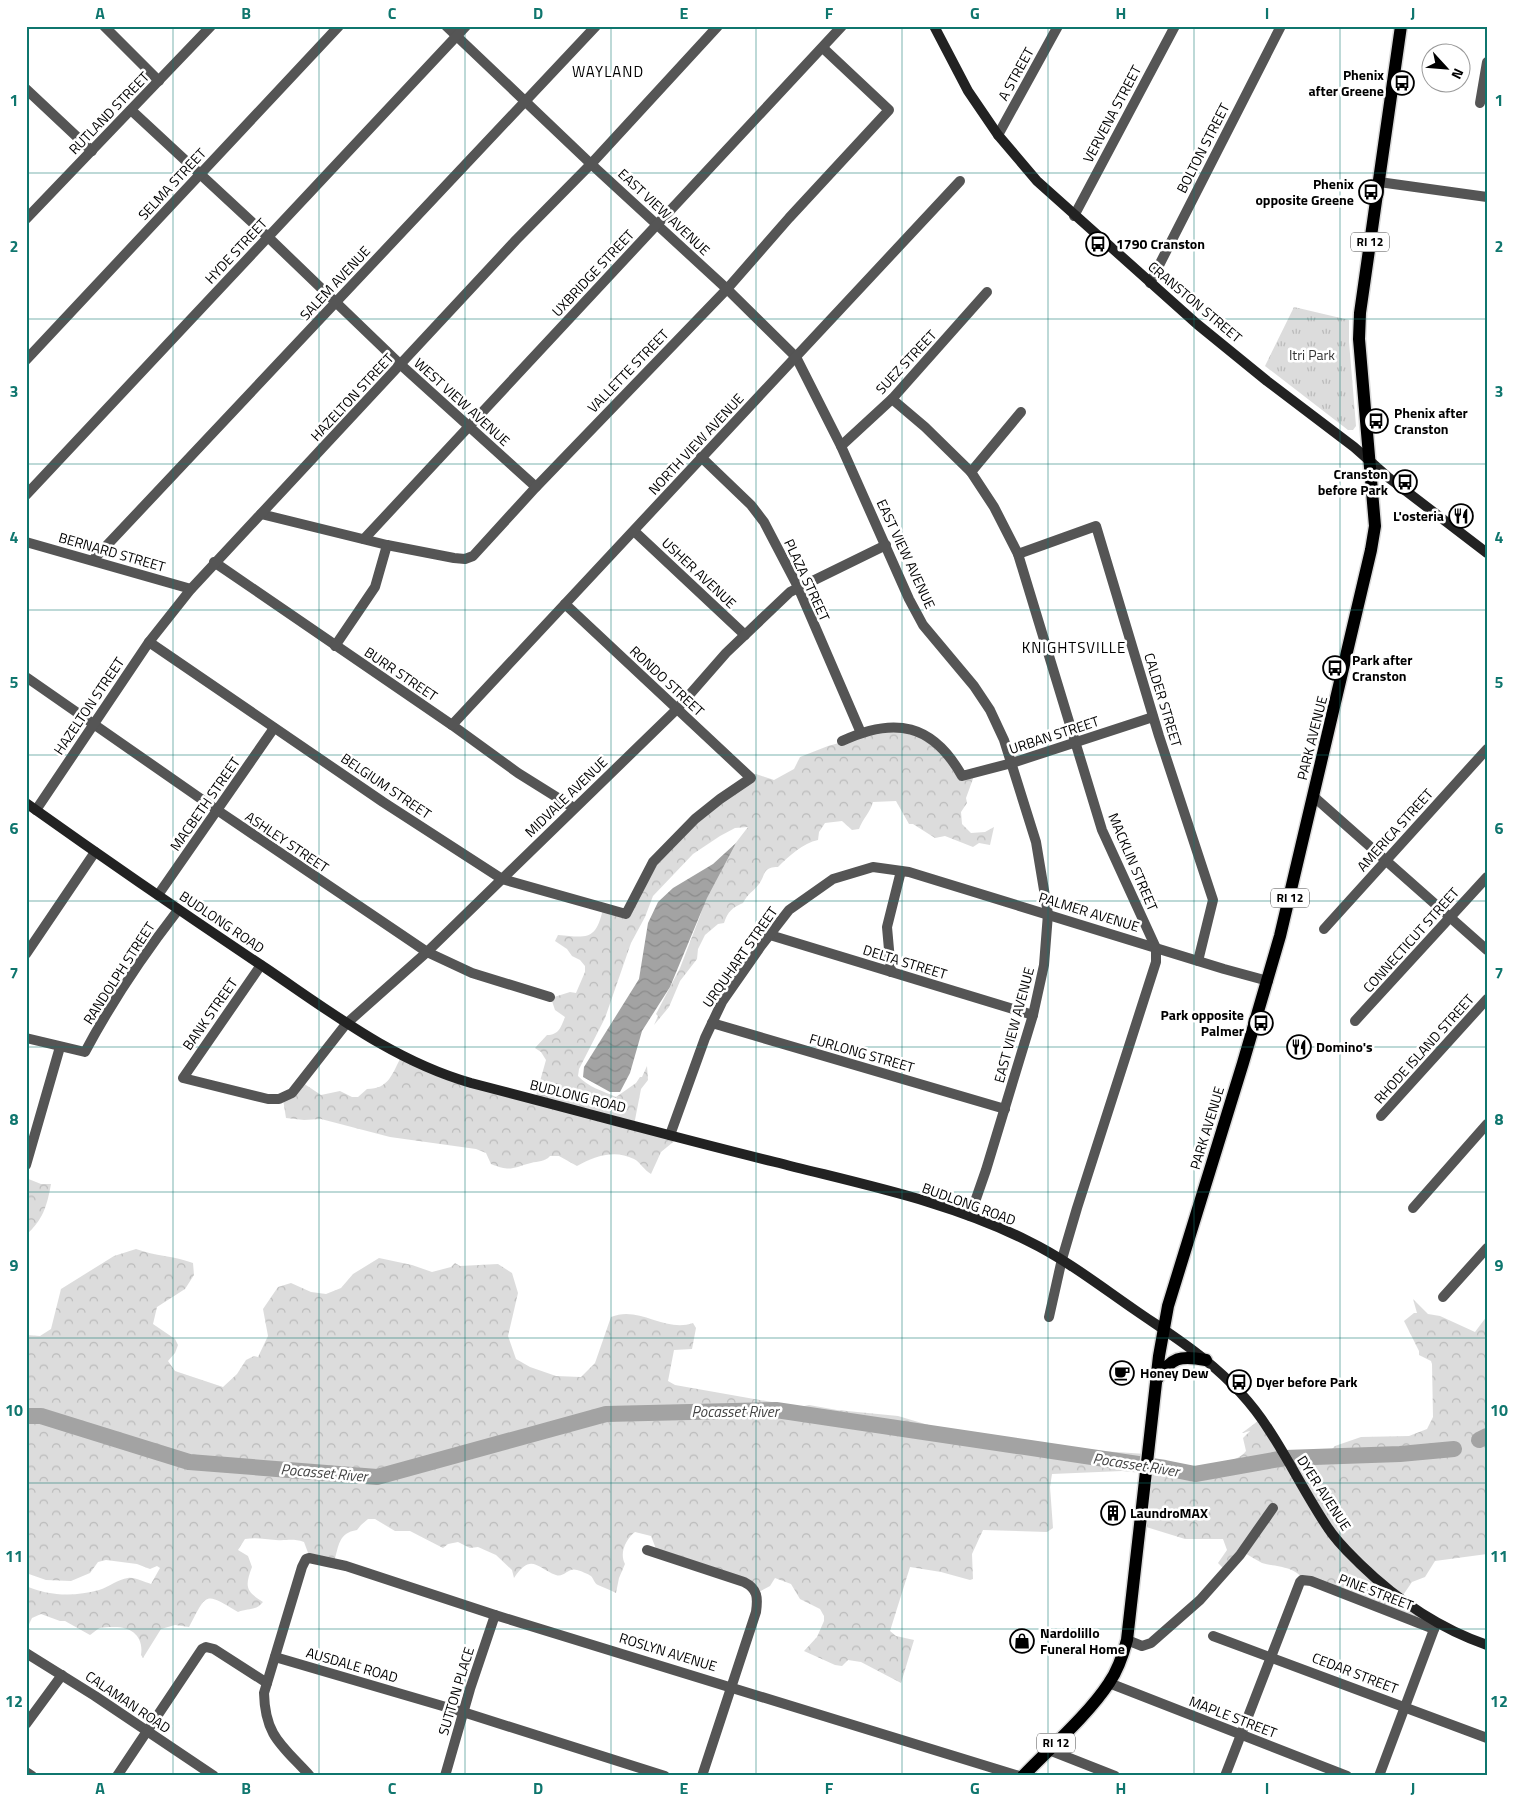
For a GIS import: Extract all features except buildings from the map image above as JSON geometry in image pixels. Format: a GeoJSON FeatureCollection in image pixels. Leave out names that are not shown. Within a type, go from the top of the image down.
{"type":"FeatureCollection","features":[{"type":"Feature","properties":{"kind":"main road","name":"RI 12"},"geometry":{"type":"LineString","coordinates":[[1369,460],[1359,339],[1360,313],[1401,26]]}},
{"type":"Feature","properties":{"kind":"main road","name":"CRANSTON STREET"},"geometry":{"type":"LineString","coordinates":[[937,28],[968,91],[998,135],[1025,168],[1074,216],[1197,324],[1267,381],[1354,447],[1389,478],[1487,553]]}},
{"type":"Feature","properties":{"kind":"main road","name":"PARK AVENUE"},"geometry":{"type":"LineString","coordinates":[[1023,1776],[1088,1709],[1109,1683],[1120,1663],[1127,1640],[1163,1328],[1168,1306],[1268,981],[1290,898],[1373,540],[1374,510],[1369,460]]}},
{"type":"Feature","properties":{"kind":"main road","name":"BUDLONG ROAD"},"geometry":{"type":"LineString","coordinates":[[26,804],[346,1024],[395,1053],[456,1079],[895,1192],[970,1216],[1027,1240],[1062,1259],[1163,1328]]}},
{"type":"Feature","properties":{"kind":"main road","name":"DYER AVENUE"},"geometry":{"type":"LineString","coordinates":[[1163,1328],[1206,1360],[1239,1391],[1268,1427],[1329,1530],[1347,1551],[1390,1591],[1435,1626],[1487,1644]]}},
{"type":"Feature","properties":{"kind":"main road"},"geometry":{"type":"LineString","coordinates":[[1157,1379],[1166,1366],[1177,1358],[1189,1357],[1206,1360]]}},
{"type":"Feature","properties":{"kind":"street"},"geometry":{"type":"LineString","coordinates":[[104,26],[159,81]]}},
{"type":"Feature","properties":{"kind":"street","name":"RUTLAND STREET"},"geometry":{"type":"LineString","coordinates":[[26,219],[211,26]]}},
{"type":"Feature","properties":{"kind":"street","name":"SELMA STREET"},"geometry":{"type":"LineString","coordinates":[[26,360],[339,26]]}},
{"type":"Feature","properties":{"kind":"street","name":"EAST VIEW AVENUE"},"geometry":{"type":"LineString","coordinates":[[446,26],[591,164],[727,289],[796,357],[841,446],[923,625],[974,686],[1004,740],[1036,842],[1048,914],[1044,965],[1033,1015],[970,1216]]}},
{"type":"Feature","properties":{"kind":"street","name":"HYDE STREET"},"geometry":{"type":"LineString","coordinates":[[26,496],[466,26]]}},
{"type":"Feature","properties":{"kind":"street","name":"SALEM AVENUE"},"geometry":{"type":"LineString","coordinates":[[93,560],[596,26]]}},
{"type":"Feature","properties":{"kind":"street","name":"HAZELTON STREET"},"geometry":{"type":"LineString","coordinates":[[36,810],[149,642],[214,562],[401,365],[516,240],[591,164],[718,26]]}},
{"type":"Feature","properties":{"kind":"street","name":"UXBRIDGE STREET"},"geometry":{"type":"LineString","coordinates":[[364,539],[842,26]]}},
{"type":"Feature","properties":{"kind":"street","name":"A STREET"},"geometry":{"type":"LineString","coordinates":[[998,135],[1058,26]]}},
{"type":"Feature","properties":{"kind":"street","name":"VERVENA STREET"},"geometry":{"type":"LineString","coordinates":[[1074,216],[1175,26]]}},
{"type":"Feature","properties":{"kind":"street","name":"BOLTON STREET"},"geometry":{"type":"LineString","coordinates":[[1150,283],[1281,26]]}},
{"type":"Feature","properties":{"kind":"street","name":"VALLETTE STREET"},"geometry":{"type":"LineString","coordinates":[[260,514],[387,545],[454,558],[464,559],[473,556],[536,487],[727,289],[789,218],[889,110],[822,48]]}},
{"type":"Feature","properties":{"kind":"street"},"geometry":{"type":"LineString","coordinates":[[1480,103],[1487,62]]}},
{"type":"Feature","properties":{"kind":"street"},"geometry":{"type":"LineString","coordinates":[[26,88],[92,151]]}},
{"type":"Feature","properties":{"kind":"street","name":"WEST VIEW AVENUE"},"geometry":{"type":"LineString","coordinates":[[131,110],[268,237],[401,365],[536,487]]}},
{"type":"Feature","properties":{"kind":"street","name":"NORTH VIEW AVENUE"},"geometry":{"type":"LineString","coordinates":[[452,724],[960,181]]}},
{"type":"Feature","properties":{"kind":"street"},"geometry":{"type":"LineString","coordinates":[[1379,182],[1487,197]]}},
{"type":"Feature","properties":{"kind":"street","name":"SUEZ STREET"},"geometry":{"type":"LineString","coordinates":[[841,446],[892,398],[987,292]]}},
{"type":"Feature","properties":{"kind":"street","name":"MACKLIN STREET"},"geometry":{"type":"LineString","coordinates":[[892,398],[925,426],[971,472],[994,507],[1018,554],[1102,830],[1156,948]]}},
{"type":"Feature","properties":{"kind":"street"},"geometry":{"type":"LineString","coordinates":[[971,472],[1021,412]]}},
{"type":"Feature","properties":{"kind":"street","name":"PLAZA STREET"},"geometry":{"type":"LineString","coordinates":[[702,457],[750,505],[764,522],[798,588],[860,732]]}},
{"type":"Feature","properties":{"kind":"street","name":"CALDER STREET"},"geometry":{"type":"LineString","coordinates":[[1018,554],[1096,526],[1153,717],[1213,900],[1198,961]]}},
{"type":"Feature","properties":{"kind":"street","name":"USHER AVENUE"},"geometry":{"type":"LineString","coordinates":[[634,531],[745,634]]}},
{"type":"Feature","properties":{"kind":"street","name":"BERNARD STREET"},"geometry":{"type":"LineString","coordinates":[[26,542],[191,589]]}},
{"type":"Feature","properties":{"kind":"street"},"geometry":{"type":"LineString","coordinates":[[335,646],[375,587],[387,545]]}},
{"type":"Feature","properties":{"kind":"street","name":"MIDVALE AVENUE"},"geometry":{"type":"LineString","coordinates":[[286,1097],[300,1084],[346,1024],[427,952],[677,709],[726,653],[790,592],[886,545]]}},
{"type":"Feature","properties":{"kind":"street","name":"BURR STREET"},"geometry":{"type":"LineString","coordinates":[[214,562],[452,724],[518,773],[574,808]]}},
{"type":"Feature","properties":{"kind":"street","name":"RONDO STREET"},"geometry":{"type":"LineString","coordinates":[[565,604],[751,778],[695,819],[653,862],[626,914]]}},
{"type":"Feature","properties":{"kind":"street","name":"BELGIUM STREET"},"geometry":{"type":"LineString","coordinates":[[149,642],[274,728],[502,879],[626,914]]}},
{"type":"Feature","properties":{"kind":"street","name":"ASHLEY STREET"},"geometry":{"type":"LineString","coordinates":[[26,677],[217,810],[427,952],[472,974],[550,997]]}},
{"type":"Feature","properties":{"kind":"street","name":"URBAN STREET"},"geometry":{"type":"LineString","coordinates":[[860,732],[897,726],[920,733],[936,742],[952,758],[962,776],[1012,763],[1153,717]]}},
{"type":"Feature","properties":{"kind":"street","name":"MACBETH STREET"},"geometry":{"type":"LineString","coordinates":[[158,895],[274,728]]}},
{"type":"Feature","properties":{"kind":"street"},"geometry":{"type":"LineString","coordinates":[[842,741],[860,732]]}},
{"type":"Feature","properties":{"kind":"street","name":"AMERICA STREET"},"geometry":{"type":"LineString","coordinates":[[1324,929],[1487,749]]}},
{"type":"Feature","properties":{"kind":"street"},"geometry":{"type":"LineString","coordinates":[[1313,796],[1487,950]]}},
{"type":"Feature","properties":{"kind":"street"},"geometry":{"type":"LineString","coordinates":[[26,954],[95,852]]}},
{"type":"Feature","properties":{"kind":"street","name":"URQUHART STREET"},"geometry":{"type":"LineString","coordinates":[[670,1135],[705,1038],[722,1002],[789,910],[833,879],[873,867],[901,872]]}},
{"type":"Feature","properties":{"kind":"street"},"geometry":{"type":"LineString","coordinates":[[891,972],[887,927],[901,872]]}},
{"type":"Feature","properties":{"kind":"street","name":"PALMER AVENUE"},"geometry":{"type":"LineString","coordinates":[[901,872],[909,872],[1268,981]]}},
{"type":"Feature","properties":{"kind":"street","name":"CONNECTICUT STREET"},"geometry":{"type":"LineString","coordinates":[[1355,1021],[1451,918],[1487,876]]}},
{"type":"Feature","properties":{"kind":"street","name":"RANDOLPH STREET"},"geometry":{"type":"LineString","coordinates":[[60,1047],[85,1052],[96,1030],[156,939],[178,910]]}},
{"type":"Feature","properties":{"kind":"street","name":"DELTA STREET"},"geometry":{"type":"LineString","coordinates":[[770,935],[1033,1015]]}},
{"type":"Feature","properties":{"kind":"street"},"geometry":{"type":"LineString","coordinates":[[1048,1317],[1062,1259],[1156,962],[1156,948]]}},
{"type":"Feature","properties":{"kind":"street","name":"BANK STREET"},"geometry":{"type":"LineString","coordinates":[[261,965],[183,1078],[268,1099],[286,1097]]}},
{"type":"Feature","properties":{"kind":"street","name":"RHODE ISLAND STREET"},"geometry":{"type":"LineString","coordinates":[[1381,1116],[1487,1000]]}},
{"type":"Feature","properties":{"kind":"street","name":"FURLONG STREET"},"geometry":{"type":"LineString","coordinates":[[712,1023],[1005,1109]]}},
{"type":"Feature","properties":{"kind":"street"},"geometry":{"type":"LineString","coordinates":[[26,1038],[60,1047],[26,1165]]}},
{"type":"Feature","properties":{"kind":"street"},"geometry":{"type":"LineString","coordinates":[[1413,1208],[1487,1124]]}},
{"type":"Feature","properties":{"kind":"street"},"geometry":{"type":"LineString","coordinates":[[1443,1297],[1487,1248]]}},
{"type":"Feature","properties":{"kind":"street"},"geometry":{"type":"LineString","coordinates":[[1127,1640],[1142,1646],[1151,1643],[1200,1600],[1240,1555],[1272,1508]]}},
{"type":"Feature","properties":{"kind":"street"},"geometry":{"type":"LineString","coordinates":[[647,1550],[744,1582],[753,1588],[758,1599],[756,1612],[702,1776]]}},
{"type":"Feature","properties":{"kind":"street","name":"ROSLYN AVENUE"},"geometry":{"type":"LineString","coordinates":[[275,1657],[302,1567],[306,1559],[309,1558],[346,1566],[496,1615],[1019,1776]]}},
{"type":"Feature","properties":{"kind":"street","name":"PINE STREET"},"geometry":{"type":"LineString","coordinates":[[1271,1656],[1300,1582],[1305,1580],[1435,1626]]}},
{"type":"Feature","properties":{"kind":"street","name":"SUTTON PLACE"},"geometry":{"type":"LineString","coordinates":[[445,1776],[496,1615]]}},
{"type":"Feature","properties":{"kind":"street"},"geometry":{"type":"LineString","coordinates":[[1379,1776],[1435,1626]]}},
{"type":"Feature","properties":{"kind":"street","name":"CEDAR STREET"},"geometry":{"type":"LineString","coordinates":[[1213,1636],[1487,1738]]}},
{"type":"Feature","properties":{"kind":"street"},"geometry":{"type":"LineString","coordinates":[[116,1776],[200,1651],[206,1647],[214,1649],[267,1683]]}},
{"type":"Feature","properties":{"kind":"street","name":"CALAMAN ROAD"},"geometry":{"type":"LineString","coordinates":[[26,1653],[214,1776]]}},
{"type":"Feature","properties":{"kind":"street"},"geometry":{"type":"LineString","coordinates":[[1226,1776],[1271,1656]]}},
{"type":"Feature","properties":{"kind":"street"},"geometry":{"type":"LineString","coordinates":[[275,1657],[264,1693],[264,1707],[270,1730],[310,1776]]}},
{"type":"Feature","properties":{"kind":"street","name":"AUSDALE ROAD"},"geometry":{"type":"LineString","coordinates":[[275,1657],[464,1712],[665,1776]]}},
{"type":"Feature","properties":{"kind":"street"},"geometry":{"type":"LineString","coordinates":[[26,1724],[62,1675]]}},
{"type":"Feature","properties":{"kind":"street","name":"MAPLE STREET"},"geometry":{"type":"LineString","coordinates":[[1109,1683],[1347,1776]]}},
{"type":"Feature","properties":{"kind":"street"},"geometry":{"type":"LineString","coordinates":[[1049,1750],[1115,1776]]}},
{"type":"Feature","properties":{"kind":"street"},"geometry":{"type":"LineString","coordinates":[[26,1772],[32,1776]]}},
{"type":"Feature","properties":{"kind":"green space","name":"Itri Park"},"geometry":{"type":"Polygon","coordinates":[[[1294,307],[1349,320],[1356,426],[1353,430],[1348,430],[1265,366],[1294,307]]]}},
{"type":"Feature","properties":{"kind":"green space"},"geometry":{"type":"Polygon","coordinates":[[[897,727],[922,733],[962,776],[974,776],[966,798],[967,803],[961,812],[962,824],[971,833],[985,832],[994,827],[990,845],[979,843],[973,847],[945,836],[935,838],[913,824],[909,824],[896,801],[873,802],[859,829],[852,830],[842,821],[825,823],[819,832],[818,840],[802,847],[778,867],[769,868],[759,884],[743,903],[731,910],[724,923],[718,924],[705,935],[698,949],[697,959],[680,981],[669,1007],[654,1025],[658,1016],[656,1014],[680,968],[711,881],[728,853],[748,827],[735,828],[693,854],[653,896],[645,917],[631,943],[605,1018],[579,1069],[578,1076],[591,1086],[616,1097],[642,1077],[647,1066],[648,1080],[641,1089],[634,1125],[678,1138],[661,1152],[651,1174],[634,1159],[619,1154],[590,1159],[577,1166],[559,1156],[550,1156],[544,1160],[507,1169],[491,1164],[486,1153],[476,1149],[390,1137],[321,1119],[286,1118],[283,1099],[303,1083],[321,1095],[340,1091],[352,1097],[358,1097],[367,1089],[385,1083],[392,1075],[401,1057],[535,1099],[546,1060],[541,1052],[535,1048],[547,1035],[557,1032],[565,1017],[555,1010],[551,998],[570,992],[576,993],[585,972],[585,966],[580,960],[572,956],[567,949],[555,941],[558,935],[577,937],[589,935],[597,927],[603,909],[625,914],[656,860],[751,775],[756,774],[774,780],[794,769],[800,757],[828,746],[897,727]]]}},
{"type":"Feature","properties":{"kind":"green space"},"geometry":{"type":"Polygon","coordinates":[[[26,1178],[41,1184],[51,1184],[43,1212],[37,1224],[26,1235],[26,1178]]]}},
{"type":"Feature","properties":{"kind":"green space"},"geometry":{"type":"Polygon","coordinates":[[[136,1249],[193,1263],[194,1275],[185,1289],[157,1307],[153,1324],[175,1339],[178,1345],[175,1353],[168,1361],[175,1371],[223,1387],[237,1374],[246,1360],[254,1356],[258,1357],[268,1336],[263,1309],[278,1287],[291,1283],[311,1292],[326,1294],[341,1288],[353,1274],[379,1258],[412,1265],[432,1272],[451,1267],[455,1263],[460,1266],[498,1264],[512,1273],[518,1293],[508,1336],[516,1359],[530,1367],[556,1376],[581,1377],[595,1363],[611,1317],[621,1314],[632,1314],[672,1325],[693,1323],[696,1328],[692,1349],[674,1350],[668,1381],[675,1385],[800,1407],[809,1405],[837,1410],[898,1416],[959,1434],[1026,1446],[1146,1454],[1147,1460],[1171,1463],[1174,1471],[1185,1477],[1190,1472],[1198,1469],[1233,1460],[1241,1456],[1246,1451],[1243,1438],[1250,1431],[1242,1433],[1258,1421],[1290,1471],[1309,1458],[1315,1459],[1325,1456],[1335,1446],[1361,1437],[1409,1436],[1427,1429],[1433,1417],[1432,1364],[1431,1361],[1419,1355],[1419,1351],[1404,1321],[1414,1313],[1417,1313],[1413,1299],[1428,1314],[1440,1316],[1475,1332],[1487,1316],[1487,1554],[1435,1561],[1425,1577],[1412,1582],[1401,1598],[1437,1625],[1304,1581],[1296,1572],[1262,1563],[1245,1553],[1224,1569],[1218,1563],[1227,1550],[1223,1539],[1185,1539],[1143,1526],[1141,1473],[1122,1471],[1052,1474],[1050,1487],[1053,1528],[1047,1532],[983,1530],[972,1554],[973,1579],[970,1580],[941,1572],[910,1567],[890,1631],[896,1636],[914,1640],[901,1683],[861,1662],[848,1660],[842,1666],[835,1665],[804,1651],[817,1637],[824,1621],[824,1616],[820,1609],[800,1599],[791,1584],[775,1578],[770,1586],[757,1593],[752,1587],[658,1554],[651,1536],[635,1532],[626,1542],[623,1551],[625,1564],[619,1578],[616,1593],[597,1584],[590,1575],[574,1569],[559,1576],[539,1566],[530,1564],[520,1570],[514,1578],[512,1570],[496,1555],[478,1547],[470,1548],[458,1542],[448,1544],[443,1548],[410,1531],[395,1531],[375,1519],[368,1519],[357,1530],[343,1537],[338,1546],[334,1562],[310,1558],[304,1542],[257,1538],[245,1539],[238,1550],[248,1556],[252,1567],[248,1579],[248,1588],[253,1595],[263,1602],[255,1608],[238,1612],[219,1601],[208,1599],[199,1607],[189,1627],[175,1625],[161,1629],[143,1658],[138,1638],[125,1628],[101,1628],[90,1635],[65,1621],[41,1614],[32,1618],[26,1630],[26,1586],[53,1594],[80,1594],[99,1590],[128,1578],[151,1584],[160,1568],[157,1566],[150,1569],[137,1564],[106,1560],[98,1562],[90,1573],[71,1581],[46,1580],[26,1573],[26,1335],[40,1336],[51,1329],[61,1289],[114,1256],[136,1249]]]}},
{"type":"Feature","properties":{"kind":"water"},"geometry":{"type":"Polygon","coordinates":[[[736,843],[707,898],[670,987],[642,1031],[630,1073],[620,1092],[610,1092],[583,1077],[584,1067],[639,979],[648,923],[658,902],[673,888],[713,864],[736,843]]]}},
{"type":"Feature","properties":{"kind":"waterway","name":"Pocasset River"},"geometry":{"type":"LineString","coordinates":[[26,1416],[41,1416],[189,1462],[377,1477],[606,1414],[776,1410],[1195,1474],[1285,1458],[1400,1454],[1454,1449]]}},
{"type":"Feature","properties":{"kind":"waterway","name":"Pocasset River"},"geometry":{"type":"LineString","coordinates":[[1479,1440],[1487,1436]]}},
{"type":"Feature","properties":{"kind":"place","name":"Phenix after Greene"},"geometry":{"type":"Point","coordinates":[1402,83]}},
{"type":"Feature","properties":{"kind":"place","name":"Phenix opposite Greene"},"geometry":{"type":"Point","coordinates":[1371,192]}},
{"type":"Feature","properties":{"kind":"place","name":"1790 Cranston"},"geometry":{"type":"Point","coordinates":[1098,244]}},
{"type":"Feature","properties":{"kind":"place","name":"Phenix after Cranston"},"geometry":{"type":"Point","coordinates":[1376,421]}},
{"type":"Feature","properties":{"kind":"place","name":"Cranston before Park"},"geometry":{"type":"Point","coordinates":[1405,482]}},
{"type":"Feature","properties":{"kind":"place","name":"L'osteria"},"geometry":{"type":"Point","coordinates":[1461,516]}},
{"type":"Feature","properties":{"kind":"place","name":"Park after Cranston"},"geometry":{"type":"Point","coordinates":[1335,668]}},
{"type":"Feature","properties":{"kind":"place","name":"Park opposite Palmer"},"geometry":{"type":"Point","coordinates":[1261,1023]}},
{"type":"Feature","properties":{"kind":"place","name":"Domino's"},"geometry":{"type":"Point","coordinates":[1299,1047]}},
{"type":"Feature","properties":{"kind":"place","name":"Honey Dew"},"geometry":{"type":"Point","coordinates":[1122,1373]}},
{"type":"Feature","properties":{"kind":"place","name":"Dyer before Park"},"geometry":{"type":"Point","coordinates":[1239,1382]}},
{"type":"Feature","properties":{"kind":"place","name":"LaundroMAX"},"geometry":{"type":"Point","coordinates":[1113,1513]}},
{"type":"Feature","properties":{"kind":"place","name":"Nardolillo Funeral Home"},"geometry":{"type":"Point","coordinates":[1022,1641]}},
{"type":"Feature","properties":{"kind":"district","name":"WAYLAND"},"geometry":{"type":"Point","coordinates":[608,72]}},
{"type":"Feature","properties":{"kind":"district","name":"KNIGHTSVILLE"},"geometry":{"type":"Point","coordinates":[1074,648]}}]}
